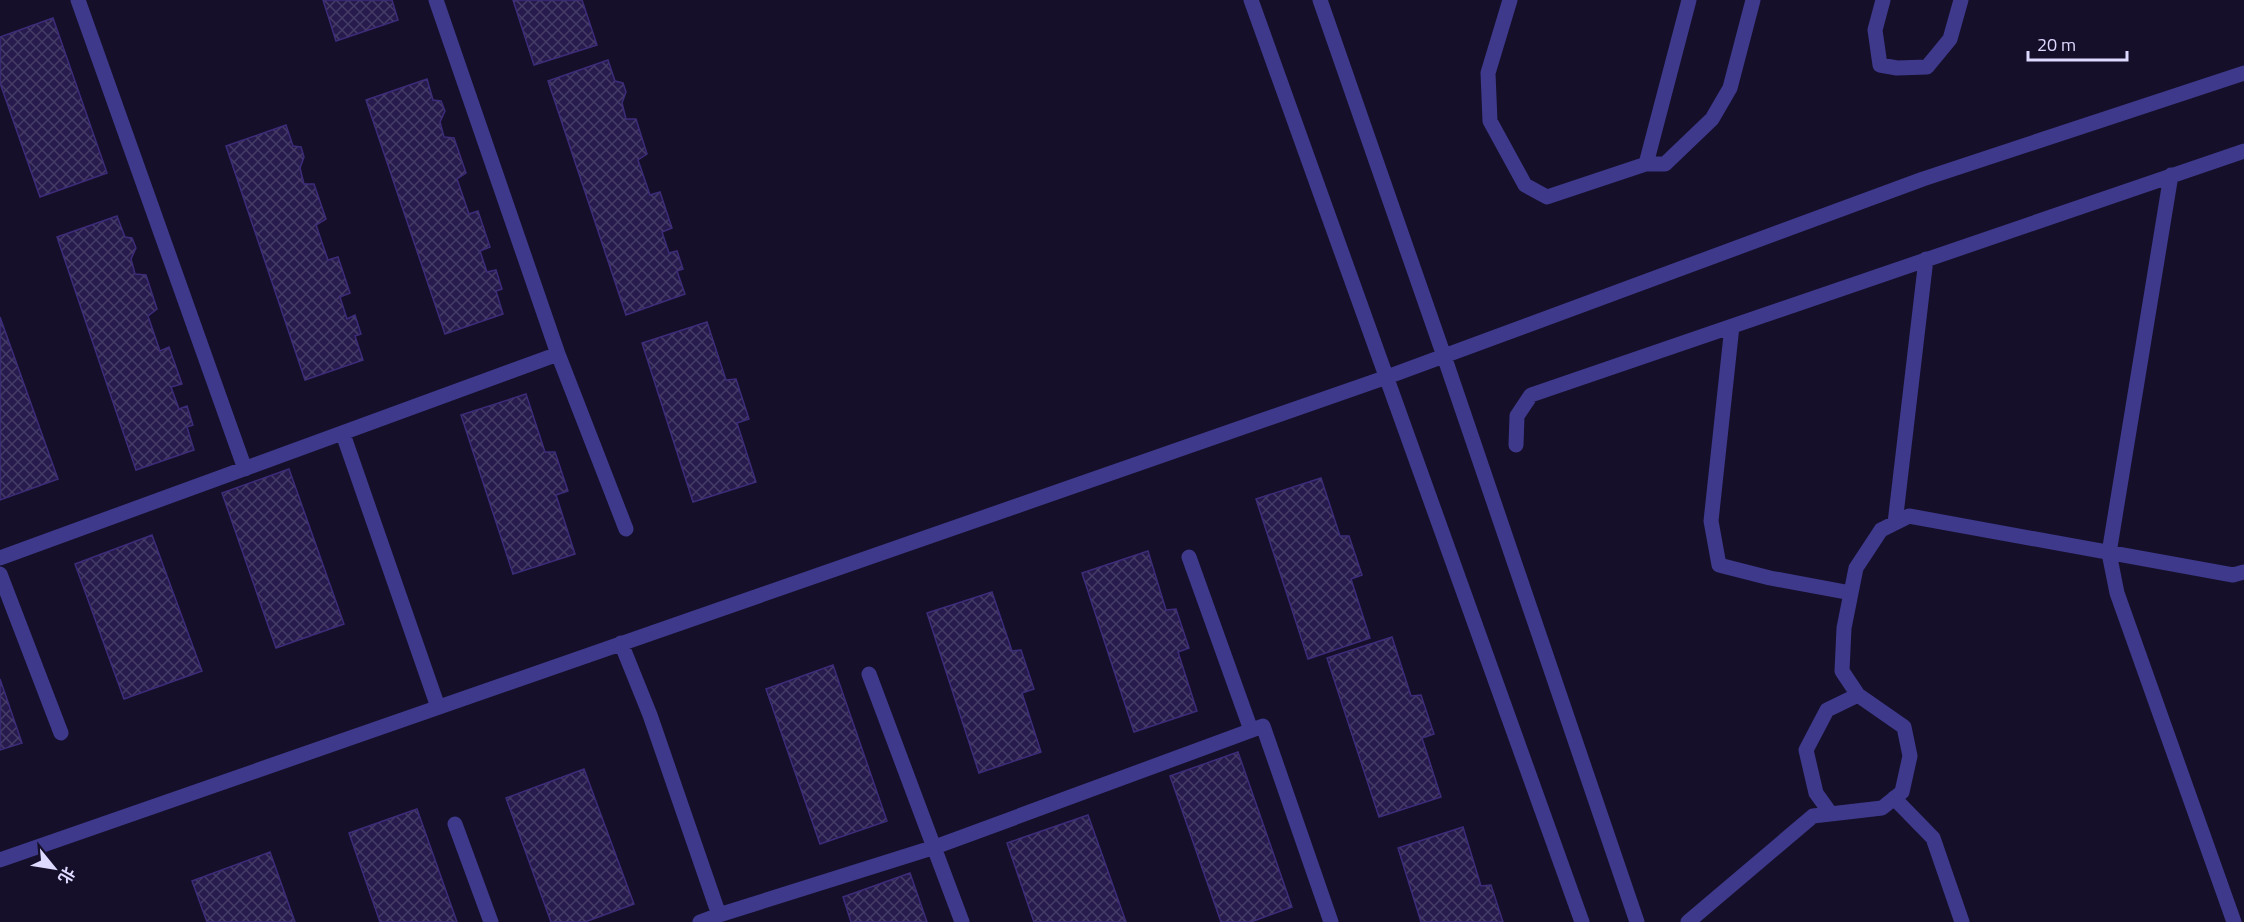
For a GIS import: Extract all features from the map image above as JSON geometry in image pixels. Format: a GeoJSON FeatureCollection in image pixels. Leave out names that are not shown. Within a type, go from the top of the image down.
{"type":"FeatureCollection","features":[{"type":"Feature","properties":{"kind":"street"},"geometry":{"type":"LineString","coordinates":[[78,0],[245,469]]}},
{"type":"Feature","properties":{"kind":"street"},"geometry":{"type":"LineString","coordinates":[[436,0],[558,354],[626,529]]}},
{"type":"Feature","properties":{"kind":"street"},"geometry":{"type":"LineString","coordinates":[[1251,0],[1582,922]]}},
{"type":"Feature","properties":{"kind":"street"},"geometry":{"type":"LineString","coordinates":[[1320,0],[1637,922]]}},
{"type":"Feature","properties":{"kind":"street"},"geometry":{"type":"LineString","coordinates":[[1510,0],[1488,73],[1490,121],[1525,185],[1547,198],[1646,164],[1665,164],[1712,119],[1730,87],[1753,0]]}},
{"type":"Feature","properties":{"kind":"street"},"geometry":{"type":"LineString","coordinates":[[1646,164],[1689,0]]}},
{"type":"Feature","properties":{"kind":"street"},"geometry":{"type":"LineString","coordinates":[[1883,0],[1875,30],[1880,65],[1897,68],[1927,67],[1950,39],[1961,0]]}},
{"type":"Feature","properties":{"kind":"street"},"geometry":{"type":"LineString","coordinates":[[0,860],[1388,377],[1923,179],[2244,74]]}},
{"type":"Feature","properties":{"kind":"street"},"geometry":{"type":"LineString","coordinates":[[1516,446],[1516,416],[1531,395],[2244,151]]}},
{"type":"Feature","properties":{"kind":"street"},"geometry":{"type":"LineString","coordinates":[[2171,175],[2109,553],[2117,593],[2234,922]]}},
{"type":"Feature","properties":{"kind":"street"},"geometry":{"type":"LineString","coordinates":[[1895,523],[1926,259]]}},
{"type":"Feature","properties":{"kind":"street"},"geometry":{"type":"LineString","coordinates":[[1732,326],[1711,521],[1719,565],[1770,578],[1851,593]]}},
{"type":"Feature","properties":{"kind":"street"},"geometry":{"type":"LineString","coordinates":[[0,558],[558,354]]}},
{"type":"Feature","properties":{"kind":"street"},"geometry":{"type":"LineString","coordinates":[[343,434],[438,707]]}},
{"type":"Feature","properties":{"kind":"street"},"geometry":{"type":"LineString","coordinates":[[1688,922],[1813,816],[1882,808],[1902,792],[1910,756],[1904,727],[1858,695],[1842,671],[1844,628],[1856,568],[1881,530],[1909,516],[2233,575],[2244,572]]}},
{"type":"Feature","properties":{"kind":"street"},"geometry":{"type":"LineString","coordinates":[[1190,557],[1251,730]]}},
{"type":"Feature","properties":{"kind":"street"},"geometry":{"type":"LineString","coordinates":[[0,574],[61,733]]}},
{"type":"Feature","properties":{"kind":"street"},"geometry":{"type":"LineString","coordinates":[[621,643],[650,715],[719,915]]}},
{"type":"Feature","properties":{"kind":"street"},"geometry":{"type":"LineString","coordinates":[[868,674],[962,922]]}},
{"type":"Feature","properties":{"kind":"street"},"geometry":{"type":"LineString","coordinates":[[1831,814],[1816,793],[1806,750],[1827,710],[1858,695]]}},
{"type":"Feature","properties":{"kind":"street"},"geometry":{"type":"LineString","coordinates":[[700,922],[935,847],[1263,726],[1331,922]]}},
{"type":"Feature","properties":{"kind":"street"},"geometry":{"type":"LineString","coordinates":[[1894,798],[1933,838],[1962,922]]}},
{"type":"Feature","properties":{"kind":"street"},"geometry":{"type":"LineString","coordinates":[[455,824],[490,922]]}},
{"type":"Feature","properties":{"kind":"building"},"geometry":{"type":"Polygon","coordinates":[[[323,0],[392,0],[398,20],[336,41],[323,0]]]}},
{"type":"Feature","properties":{"kind":"building"},"geometry":{"type":"Polygon","coordinates":[[[513,0],[582,0],[597,45],[534,65],[513,0]]]}},
{"type":"Feature","properties":{"kind":"building"},"geometry":{"type":"Polygon","coordinates":[[[53,18],[107,173],[40,197],[0,83],[0,37],[53,18]]]}},
{"type":"Feature","properties":{"kind":"building"},"geometry":{"type":"Polygon","coordinates":[[[608,60],[615,81],[623,83],[626,92],[622,103],[626,119],[636,119],[647,154],[638,160],[650,195],[660,192],[672,228],[662,232],[669,253],[677,251],[683,269],[677,271],[685,294],[626,315],[548,81],[608,60]]]}},
{"type":"Feature","properties":{"kind":"building"},"geometry":{"type":"Polygon","coordinates":[[[427,79],[433,100],[441,101],[445,111],[440,122],[444,137],[454,138],[466,173],[457,179],[469,214],[478,211],[490,247],[480,251],[487,272],[496,270],[502,289],[496,291],[503,314],[445,334],[366,100],[427,79]]]}},
{"type":"Feature","properties":{"kind":"building"},"geometry":{"type":"Polygon","coordinates":[[[286,125],[293,146],[301,147],[304,157],[300,168],[304,184],[314,184],[326,219],[316,225],[328,260],[338,257],[350,293],[340,297],[347,319],[355,315],[361,334],[355,336],[363,360],[305,380],[226,146],[286,125]]]}},
{"type":"Feature","properties":{"kind":"building"},"geometry":{"type":"Polygon","coordinates":[[[117,216],[125,237],[132,238],[136,248],[131,259],[135,274],[146,275],[157,309],[148,316],[160,351],[169,347],[182,384],[171,387],[179,409],[187,406],[193,425],[187,427],[194,450],[136,470],[57,237],[117,216]]]}},
{"type":"Feature","properties":{"kind":"building"},"geometry":{"type":"Polygon","coordinates":[[[0,317],[58,479],[0,500],[0,317]]]}},
{"type":"Feature","properties":{"kind":"building"},"geometry":{"type":"Polygon","coordinates":[[[707,322],[726,380],[736,379],[749,419],[737,423],[756,482],[693,502],[642,343],[707,322]]]}},
{"type":"Feature","properties":{"kind":"building"},"geometry":{"type":"Polygon","coordinates":[[[526,394],[545,452],[555,452],[568,491],[556,495],[575,554],[513,574],[461,415],[526,394]]]}},
{"type":"Feature","properties":{"kind":"building"},"geometry":{"type":"Polygon","coordinates":[[[289,469],[344,624],[276,648],[222,493],[289,469]]]}},
{"type":"Feature","properties":{"kind":"building"},"geometry":{"type":"Polygon","coordinates":[[[1321,478],[1340,536],[1349,536],[1362,575],[1351,579],[1370,638],[1308,659],[1256,499],[1321,478]]]}},
{"type":"Feature","properties":{"kind":"building"},"geometry":{"type":"Polygon","coordinates":[[[152,535],[202,671],[124,699],[75,564],[152,535]]]}},
{"type":"Feature","properties":{"kind":"building"},"geometry":{"type":"Polygon","coordinates":[[[1148,551],[1166,610],[1176,609],[1189,648],[1178,652],[1197,711],[1134,732],[1082,573],[1148,551]]]}},
{"type":"Feature","properties":{"kind":"building"},"geometry":{"type":"Polygon","coordinates":[[[992,592],[1012,651],[1021,650],[1034,689],[1022,693],[1041,752],[979,773],[927,613],[992,592]]]}},
{"type":"Feature","properties":{"kind":"building"},"geometry":{"type":"Polygon","coordinates":[[[1392,637],[1411,696],[1421,695],[1434,734],[1422,738],[1441,797],[1379,817],[1327,658],[1392,637]]]}},
{"type":"Feature","properties":{"kind":"building"},"geometry":{"type":"Polygon","coordinates":[[[833,665],[887,821],[820,844],[766,689],[833,665]]]}},
{"type":"Feature","properties":{"kind":"building"},"geometry":{"type":"Polygon","coordinates":[[[0,679],[22,743],[0,750],[0,679]]]}},
{"type":"Feature","properties":{"kind":"building"},"geometry":{"type":"Polygon","coordinates":[[[1238,752],[1292,907],[1251,922],[1221,922],[1170,776],[1238,752]]]}},
{"type":"Feature","properties":{"kind":"building"},"geometry":{"type":"Polygon","coordinates":[[[584,769],[634,904],[585,922],[551,922],[506,798],[584,769]]]}},
{"type":"Feature","properties":{"kind":"building"},"geometry":{"type":"Polygon","coordinates":[[[417,809],[457,922],[380,922],[349,833],[417,809]]]}},
{"type":"Feature","properties":{"kind":"building"},"geometry":{"type":"Polygon","coordinates":[[[1088,815],[1126,922],[1034,922],[1007,843],[1088,815]]]}},
{"type":"Feature","properties":{"kind":"building"},"geometry":{"type":"Polygon","coordinates":[[[1463,827],[1481,886],[1491,885],[1503,922],[1421,922],[1398,848],[1463,827]]]}},
{"type":"Feature","properties":{"kind":"building"},"geometry":{"type":"Polygon","coordinates":[[[270,852],[295,922],[207,922],[192,881],[270,852]]]}},
{"type":"Feature","properties":{"kind":"building"},"geometry":{"type":"Polygon","coordinates":[[[910,873],[927,922],[851,922],[843,897],[910,873]]]}}]}
